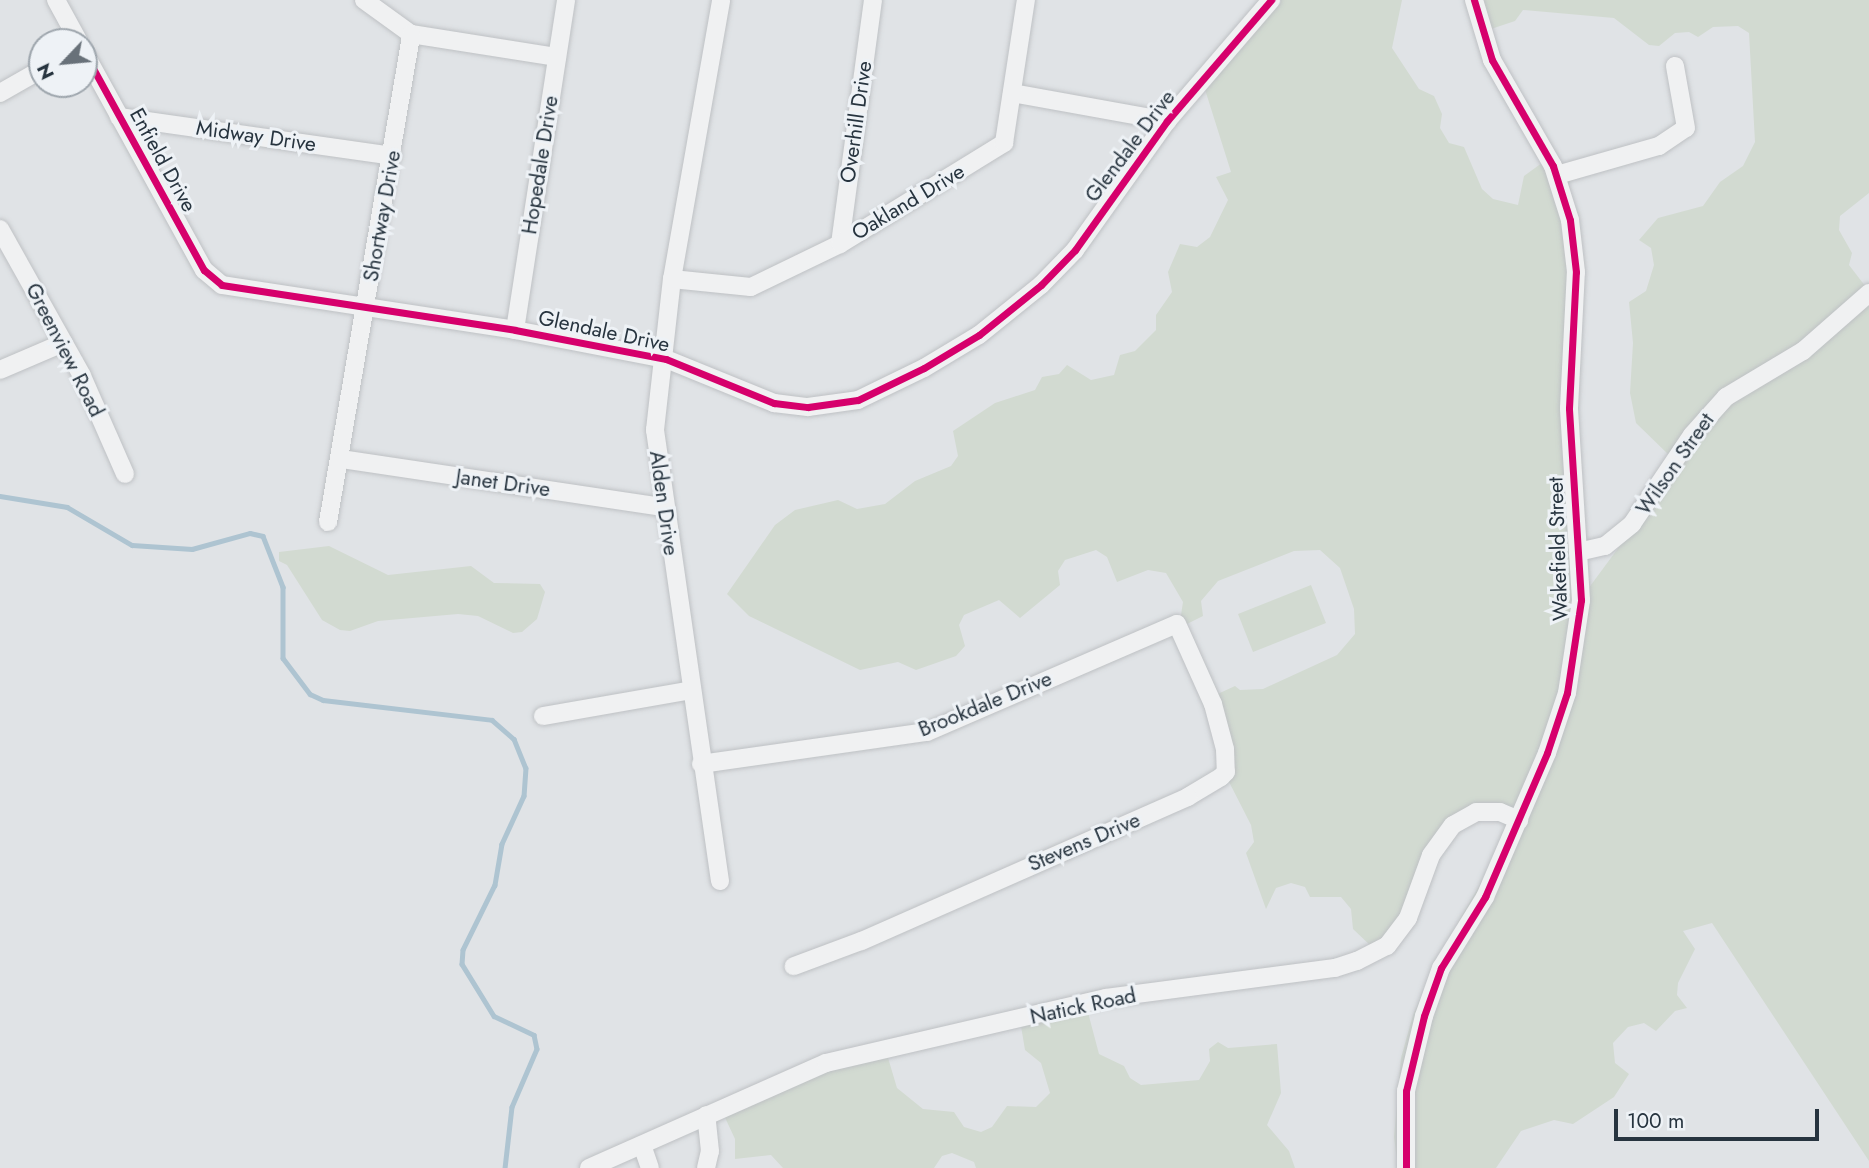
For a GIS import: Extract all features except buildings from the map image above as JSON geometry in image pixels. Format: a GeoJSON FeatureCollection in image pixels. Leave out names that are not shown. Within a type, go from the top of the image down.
{"type":"FeatureCollection","features":[{"type":"Feature","properties":{"kind":"street"},"geometry":{"type":"LineString","coordinates":[[56,0],[71,28]]}},
{"type":"Feature","properties":{"kind":"street"},"geometry":{"type":"LineString","coordinates":[[364,0],[411,34],[557,57]]}},
{"type":"Feature","properties":{"kind":"street","name":"Hopedale Drive"},"geometry":{"type":"LineString","coordinates":[[515,330],[566,0]]}},
{"type":"Feature","properties":{"kind":"street","name":"Alden Drive"},"geometry":{"type":"LineString","coordinates":[[720,881],[701,764],[655,430],[666,359],[672,279],[721,0]]}},
{"type":"Feature","properties":{"kind":"street","name":"Overhill Drive"},"geometry":{"type":"LineString","coordinates":[[840,244],[873,0]]}},
{"type":"Feature","properties":{"kind":"street","name":"Oakland Drive"},"geometry":{"type":"LineString","coordinates":[[672,279],[751,287],[840,244],[1004,144],[1026,0]]}},
{"type":"Feature","properties":{"kind":"street","name":"Glendale Drive"},"geometry":{"type":"LineString","coordinates":[[216,281],[366,310],[515,330],[666,359],[785,407],[832,406],[869,395],[955,352],[1041,285],[1075,250],[1167,121],[1271,0]]}},
{"type":"Feature","properties":{"kind":"street","name":"Wakefield Street"},"geometry":{"type":"LineString","coordinates":[[1406,1168],[1406,1091],[1424,1016],[1441,968],[1485,897],[1519,820],[1567,692],[1577,640],[1578,552],[1569,381],[1576,272],[1570,220],[1557,175],[1503,83],[1474,0]]}},
{"type":"Feature","properties":{"kind":"street","name":"Shortway Drive"},"geometry":{"type":"LineString","coordinates":[[328,522],[341,459],[411,34]]}},
{"type":"Feature","properties":{"kind":"street"},"geometry":{"type":"LineString","coordinates":[[1557,175],[1659,146],[1686,128],[1675,66]]}},
{"type":"Feature","properties":{"kind":"street"},"geometry":{"type":"LineString","coordinates":[[0,93],[28,77]]}},
{"type":"Feature","properties":{"kind":"street","name":"Enfield Drive"},"geometry":{"type":"LineString","coordinates":[[98,78],[204,270],[216,281]]}},
{"type":"Feature","properties":{"kind":"street"},"geometry":{"type":"LineString","coordinates":[[1012,93],[1167,121]]}},
{"type":"Feature","properties":{"kind":"street","name":"Midway Drive"},"geometry":{"type":"LineString","coordinates":[[119,117],[392,156]]}},
{"type":"Feature","properties":{"kind":"street","name":"Greenview Road"},"geometry":{"type":"LineString","coordinates":[[0,229],[63,343],[125,474]]}},
{"type":"Feature","properties":{"kind":"street","name":"Wilson Street"},"geometry":{"type":"LineString","coordinates":[[1578,552],[1611,543],[1632,524],[1692,435],[1726,397],[1803,351],[1869,293]]}},
{"type":"Feature","properties":{"kind":"street"},"geometry":{"type":"LineString","coordinates":[[0,370],[63,343]]}},
{"type":"Feature","properties":{"kind":"street","name":"Janet Drive"},"geometry":{"type":"LineString","coordinates":[[341,459],[664,507]]}},
{"type":"Feature","properties":{"kind":"street","name":"Brookdale Drive"},"geometry":{"type":"LineString","coordinates":[[701,764],[927,732],[1177,624]]}},
{"type":"Feature","properties":{"kind":"street","name":"Stevens Drive"},"geometry":{"type":"LineString","coordinates":[[793,966],[1188,797],[1221,777],[1226,772],[1225,749],[1213,704],[1177,624]]}},
{"type":"Feature","properties":{"kind":"street"},"geometry":{"type":"LineString","coordinates":[[543,716],[692,690]]}},
{"type":"Feature","properties":{"kind":"street","name":"Natick Road"},"geometry":{"type":"LineString","coordinates":[[589,1168],[826,1063],[1106,998],[1335,968],[1357,961],[1387,946],[1408,918],[1431,855],[1453,825],[1476,812],[1500,812],[1519,820]]}},
{"type":"Feature","properties":{"kind":"street"},"geometry":{"type":"LineString","coordinates":[[706,1115],[710,1151],[706,1168]]}},
{"type":"Feature","properties":{"kind":"street"},"geometry":{"type":"LineString","coordinates":[[642,1145],[650,1168]]}},
{"type":"Feature","properties":{"kind":"shaded area"},"geometry":{"type":"Polygon","coordinates":[[[1270,0],[1402,0],[1392,48],[1419,89],[1434,96],[1442,114],[1440,128],[1449,143],[1464,147],[1482,189],[1493,199],[1518,205],[1524,176],[1546,160],[1569,228],[1569,341],[1588,589],[1644,513],[1672,458],[1636,423],[1630,393],[1633,343],[1629,302],[1646,291],[1654,265],[1651,248],[1639,240],[1658,218],[1703,206],[1720,182],[1743,166],[1755,142],[1749,33],[1738,26],[1713,27],[1698,37],[1689,32],[1675,33],[1659,46],[1649,45],[1614,18],[1523,10],[1515,21],[1482,32],[1472,0],[1869,0],[1869,193],[1840,216],[1839,230],[1852,253],[1849,265],[1869,291],[1869,1161],[1712,923],[1683,931],[1695,949],[1678,983],[1677,995],[1687,1008],[1675,1011],[1656,1031],[1644,1023],[1628,1027],[1613,1043],[1615,1063],[1629,1074],[1614,1097],[1573,1124],[1554,1120],[1521,1131],[1496,1168],[1398,1168],[1394,1137],[1401,1058],[1413,1015],[1438,958],[1520,814],[1453,821],[1405,916],[1373,948],[1353,929],[1351,909],[1341,897],[1310,897],[1305,887],[1291,883],[1276,888],[1266,909],[1246,853],[1254,842],[1251,825],[1224,772],[1209,698],[1235,686],[1240,690],[1263,689],[1337,655],[1355,634],[1354,609],[1340,568],[1320,550],[1294,551],[1218,581],[1201,601],[1203,616],[1179,628],[1183,602],[1166,573],[1148,570],[1117,582],[1107,557],[1096,550],[1065,560],[1058,571],[1060,585],[1020,618],[999,600],[964,615],[959,625],[965,646],[956,656],[916,670],[898,662],[860,670],[749,616],[727,594],[775,525],[795,510],[838,500],[857,509],[885,504],[915,481],[951,466],[958,456],[953,431],[995,403],[1035,390],[1042,377],[1059,374],[1067,365],[1091,380],[1114,375],[1120,355],[1135,351],[1156,330],[1156,315],[1172,292],[1168,272],[1180,244],[1197,247],[1210,237],[1228,200],[1216,177],[1231,172],[1202,80],[1270,0]]]}},
{"type":"Feature","properties":{"kind":"shaded area"},"geometry":{"type":"Polygon","coordinates":[[[329,546],[388,575],[471,566],[494,583],[540,584],[545,592],[537,619],[522,632],[513,633],[478,616],[458,614],[378,621],[350,631],[340,630],[322,620],[287,565],[279,561],[279,552],[329,546]]]}},
{"type":"Feature","properties":{"kind":"shaded area"},"geometry":{"type":"Polygon","coordinates":[[[1311,585],[1326,623],[1253,652],[1238,614],[1311,585]]]}},
{"type":"Feature","properties":{"kind":"shaded area"},"geometry":{"type":"Polygon","coordinates":[[[1086,1005],[1099,1054],[1124,1066],[1130,1078],[1141,1085],[1199,1080],[1210,1061],[1209,1049],[1218,1042],[1228,1048],[1277,1044],[1281,1093],[1267,1125],[1289,1151],[1295,1168],[976,1168],[974,1162],[952,1153],[942,1156],[934,1168],[783,1168],[771,1155],[735,1159],[735,1139],[721,1109],[886,1051],[897,1088],[923,1109],[954,1112],[964,1127],[981,1132],[992,1127],[1007,1106],[1036,1107],[1050,1093],[1041,1063],[1025,1050],[1020,1020],[1086,1005]]]}},
{"type":"Feature","properties":{"kind":"waterway"},"geometry":{"type":"LineString","coordinates":[[0,496],[67,507],[132,545],[192,549],[250,533],[263,536],[283,587],[283,658],[310,694],[323,700],[492,720],[514,739],[526,768],[524,796],[502,844],[495,885],[463,950],[462,964],[494,1016],[534,1035],[537,1049],[512,1107],[505,1168]]}},
{"type":"Feature","properties":{"kind":"cycle path"},"geometry":{"type":"LineString","coordinates":[[98,77],[204,270],[222,285],[515,330],[666,359],[774,403],[808,407],[858,400],[924,368],[979,335],[1041,285],[1075,250],[1167,121],[1271,0]]}},
{"type":"Feature","properties":{"kind":"cycle path"},"geometry":{"type":"LineString","coordinates":[[1406,1168],[1406,1091],[1424,1016],[1441,968],[1485,897],[1547,753],[1567,693],[1581,600],[1569,408],[1576,272],[1570,220],[1553,166],[1492,60],[1474,0]]}}]}
